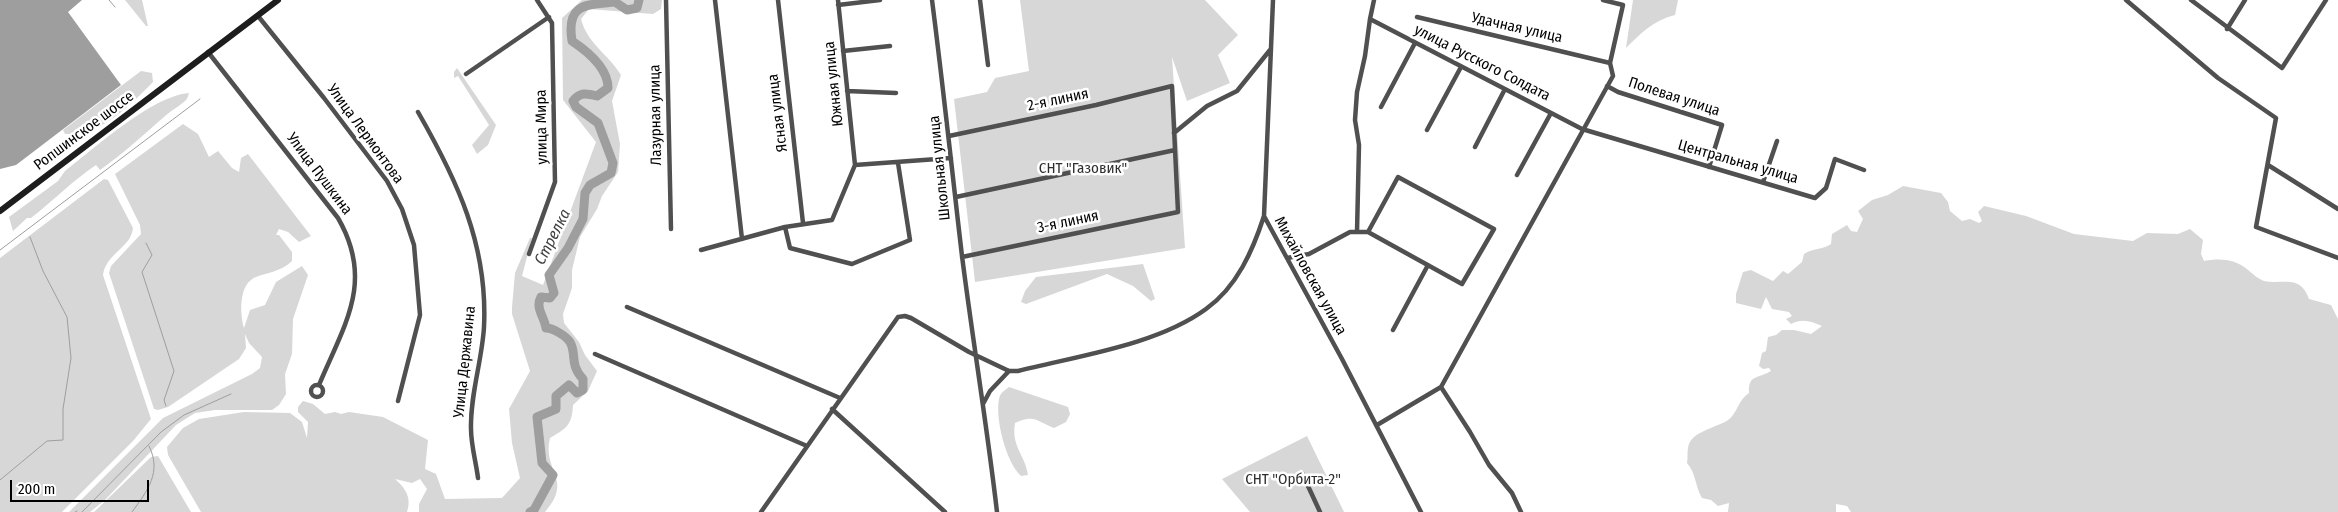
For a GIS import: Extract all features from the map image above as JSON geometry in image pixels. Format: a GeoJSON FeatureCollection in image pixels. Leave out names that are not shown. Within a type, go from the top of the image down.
{"type":"FeatureCollection","features":[{"type":"Feature","properties":{"kind":"main road","name":"Ропшинское шоссе"},"geometry":{"type":"LineString","coordinates":[[0,211],[278,0]]}},
{"type":"Feature","properties":{"kind":"street","name":"улица Мира"},"geometry":{"type":"LineString","coordinates":[[529,254],[555,182],[556,122],[552,23],[537,0]]}},
{"type":"Feature","properties":{"kind":"street","name":"Лазурная улица"},"geometry":{"type":"LineString","coordinates":[[666,0],[671,230]]}},
{"type":"Feature","properties":{"kind":"street"},"geometry":{"type":"LineString","coordinates":[[715,0],[742,240]]}},
{"type":"Feature","properties":{"kind":"street","name":"Ясная улица"},"geometry":{"type":"LineString","coordinates":[[778,0],[804,224]]}},
{"type":"Feature","properties":{"kind":"street"},"geometry":{"type":"LineString","coordinates":[[838,2],[880,0]]}},
{"type":"Feature","properties":{"kind":"street","name":"Школьная улица"},"geometry":{"type":"LineString","coordinates":[[932,0],[962,256],[977,354],[982,404],[988,428],[997,512]]}},
{"type":"Feature","properties":{"kind":"street"},"geometry":{"type":"LineString","coordinates":[[980,0],[988,65]]}},
{"type":"Feature","properties":{"kind":"street","name":"Михайловская улица"},"geometry":{"type":"LineString","coordinates":[[1273,0],[1264,216],[1377,425],[1421,512]]}},
{"type":"Feature","properties":{"kind":"street"},"geometry":{"type":"LineString","coordinates":[[1357,232],[1359,145],[1355,120],[1357,92],[1374,0]]}},
{"type":"Feature","properties":{"kind":"street"},"geometry":{"type":"LineString","coordinates":[[1377,425],[1441,387],[1613,76],[1610,63],[1624,4],[1603,0]]}},
{"type":"Feature","properties":{"kind":"street"},"geometry":{"type":"LineString","coordinates":[[2126,0],[2218,78],[2276,118],[2256,227],[2338,258]]}},
{"type":"Feature","properties":{"kind":"street"},"geometry":{"type":"LineString","coordinates":[[2190,0],[2282,68],[2326,0]]}},
{"type":"Feature","properties":{"kind":"street"},"geometry":{"type":"LineString","coordinates":[[2227,28],[2246,0]]}},
{"type":"Feature","properties":{"kind":"street","name":"Южная улица"},"geometry":{"type":"LineString","coordinates":[[838,2],[854,165]]}},
{"type":"Feature","properties":{"kind":"street","name":"Улица Лермонтова"},"geometry":{"type":"LineString","coordinates":[[258,16],[324,98],[386,181],[402,209],[414,245],[420,315],[398,401]]}},
{"type":"Feature","properties":{"kind":"street"},"geometry":{"type":"LineString","coordinates":[[466,74],[549,17]]}},
{"type":"Feature","properties":{"kind":"street","name":"Удачная улица"},"geometry":{"type":"LineString","coordinates":[[1418,17],[1610,63]]}},
{"type":"Feature","properties":{"kind":"street","name":"улица Русского Солдата"},"geometry":{"type":"LineString","coordinates":[[1370,19],[1582,129]]}},
{"type":"Feature","properties":{"kind":"street"},"geometry":{"type":"LineString","coordinates":[[1381,106],[1416,43]]}},
{"type":"Feature","properties":{"kind":"street"},"geometry":{"type":"LineString","coordinates":[[843,51],[890,46]]}},
{"type":"Feature","properties":{"kind":"street"},"geometry":{"type":"LineString","coordinates":[[956,197],[1175,150],[1174,133],[1206,106],[1237,91],[1270,50]]}},
{"type":"Feature","properties":{"kind":"street","name":"Улица Пушкина"},"geometry":{"type":"LineString","coordinates":[[208,52],[338,218],[351,249],[356,284],[354,302],[319,385]]}},
{"type":"Feature","properties":{"kind":"street"},"geometry":{"type":"LineString","coordinates":[[1427,130],[1461,66]]}},
{"type":"Feature","properties":{"kind":"street","name":"2-я линия"},"geometry":{"type":"LineString","coordinates":[[949,136],[1096,105],[1172,86],[1174,133]]}},
{"type":"Feature","properties":{"kind":"street","name":"Полевая улица"},"geometry":{"type":"LineString","coordinates":[[1607,86],[1618,92],[1722,125],[1709,166]]}},
{"type":"Feature","properties":{"kind":"street"},"geometry":{"type":"LineString","coordinates":[[1475,147],[1505,90]]}},
{"type":"Feature","properties":{"kind":"street"},"geometry":{"type":"LineString","coordinates":[[847,91],[896,93]]}},
{"type":"Feature","properties":{"kind":"street","name":"Улица Державина"},"geometry":{"type":"LineString","coordinates":[[418,112],[445,158],[460,192],[474,230],[480,262],[484,327],[471,430],[478,478]]}},
{"type":"Feature","properties":{"kind":"street"},"geometry":{"type":"LineString","coordinates":[[1517,175],[1551,113]]}},
{"type":"Feature","properties":{"kind":"street","name":"Центральная улица"},"geometry":{"type":"LineString","coordinates":[[1582,129],[1814,198],[1826,188],[1835,159],[1864,170]]}},
{"type":"Feature","properties":{"kind":"street"},"geometry":{"type":"LineString","coordinates":[[1763,182],[1777,141]]}},
{"type":"Feature","properties":{"kind":"street","name":"3-я линия"},"geometry":{"type":"LineString","coordinates":[[962,256],[1178,212],[1175,150]]}},
{"type":"Feature","properties":{"kind":"street"},"geometry":{"type":"LineString","coordinates":[[701,250],[785,227],[832,220],[854,165],[951,158]]}},
{"type":"Feature","properties":{"kind":"street"},"geometry":{"type":"LineString","coordinates":[[785,227],[790,248],[852,264],[910,240],[898,163]]}},
{"type":"Feature","properties":{"kind":"street"},"geometry":{"type":"LineString","coordinates":[[2268,165],[2338,209]]}},
{"type":"Feature","properties":{"kind":"street"},"geometry":{"type":"LineString","coordinates":[[1287,258],[1309,254],[1350,232],[1368,232],[1462,284],[1494,230],[1398,177],[1368,232]]}},
{"type":"Feature","properties":{"kind":"street"},"geometry":{"type":"LineString","coordinates":[[761,512],[898,317],[905,316],[911,318],[968,352],[977,354],[1010,371],[1018,371],[1141,340],[1184,323],[1208,308],[1236,278],[1258,235],[1264,216]]}},
{"type":"Feature","properties":{"kind":"street"},"geometry":{"type":"LineString","coordinates":[[1393,330],[1428,265]]}},
{"type":"Feature","properties":{"kind":"street"},"geometry":{"type":"LineString","coordinates":[[628,307],[840,398]]}},
{"type":"Feature","properties":{"kind":"street"},"geometry":{"type":"LineString","coordinates":[[594,354],[807,446]]}},
{"type":"Feature","properties":{"kind":"street"},"geometry":{"type":"LineString","coordinates":[[982,404],[990,391],[1010,371]]}},
{"type":"Feature","properties":{"kind":"street"},"geometry":{"type":"LineString","coordinates":[[1441,387],[1489,465],[1512,493],[1521,512]]}},
{"type":"Feature","properties":{"kind":"street"},"geometry":{"type":"LineString","coordinates":[[832,410],[945,512]]}},
{"type":"Feature","properties":{"kind":"street"},"geometry":{"type":"LineString","coordinates":[[1302,473],[1320,512]]}},
{"type":"Feature","properties":{"kind":"green space"},"geometry":{"type":"Polygon","coordinates":[[[125,0],[142,0],[148,26],[146,26],[125,0]]]}},
{"type":"Feature","properties":{"kind":"green space"},"geometry":{"type":"Polygon","coordinates":[[[582,0],[662,0],[661,9],[653,14],[589,9],[581,19],[593,42],[621,75],[612,101],[620,144],[618,172],[602,196],[597,209],[580,237],[572,270],[572,288],[563,314],[564,323],[579,342],[585,355],[597,371],[588,391],[573,405],[568,425],[550,438],[550,459],[557,483],[557,491],[545,512],[419,512],[419,504],[427,489],[420,479],[412,483],[395,479],[407,493],[409,502],[407,512],[201,512],[168,455],[167,447],[183,428],[199,419],[244,412],[290,413],[302,422],[307,438],[308,422],[298,412],[298,407],[303,401],[313,404],[325,414],[349,412],[383,417],[428,440],[425,469],[436,474],[445,499],[502,498],[520,478],[512,443],[509,409],[530,371],[512,314],[515,273],[530,238],[532,238],[522,276],[543,285],[596,142],[563,100],[562,18],[582,0]]]}},
{"type":"Feature","properties":{"kind":"green space","name":"СНТ \"Газовик\""},"geometry":{"type":"Polygon","coordinates":[[[1020,0],[1205,0],[1238,35],[1218,55],[1230,83],[1187,101],[1172,57],[1185,248],[975,282],[954,99],[987,92],[995,78],[1029,71],[1020,0]]]}},
{"type":"Feature","properties":{"kind":"green space"},"geometry":{"type":"Polygon","coordinates":[[[1633,0],[1678,0],[1675,15],[1654,24],[1626,48],[1633,0]]]}},
{"type":"Feature","properties":{"kind":"green space"},"geometry":{"type":"Polygon","coordinates":[[[457,68],[496,125],[488,145],[477,154],[472,145],[489,125],[458,76],[454,78],[454,72],[457,68]]]}},
{"type":"Feature","properties":{"kind":"green space"},"geometry":{"type":"Polygon","coordinates":[[[141,71],[152,73],[153,82],[124,110],[114,118],[91,130],[65,134],[63,130],[141,71]]]}},
{"type":"Feature","properties":{"kind":"green space"},"geometry":{"type":"Polygon","coordinates":[[[189,93],[184,102],[166,115],[117,158],[100,170],[96,165],[87,171],[13,231],[9,217],[58,181],[65,171],[108,137],[158,103],[174,96],[189,93]]]}},
{"type":"Feature","properties":{"kind":"green space"},"geometry":{"type":"Polygon","coordinates":[[[183,124],[198,134],[209,157],[218,151],[232,168],[239,172],[241,158],[248,154],[311,236],[299,242],[288,232],[279,229],[276,235],[279,235],[292,252],[292,261],[279,270],[256,277],[250,281],[243,293],[241,308],[244,328],[250,310],[265,305],[276,282],[302,266],[308,275],[293,319],[292,354],[285,374],[286,394],[279,405],[272,410],[215,410],[195,413],[176,425],[105,500],[90,512],[69,512],[163,418],[252,374],[260,368],[262,357],[249,343],[245,334],[246,348],[239,359],[168,407],[158,410],[154,409],[109,273],[111,266],[141,234],[140,225],[115,174],[183,124]]]}},
{"type":"Feature","properties":{"kind":"green space"},"geometry":{"type":"Polygon","coordinates":[[[104,179],[108,180],[133,228],[128,241],[109,261],[103,275],[151,419],[133,441],[62,512],[0,512],[0,258],[104,179]]]}},
{"type":"Feature","properties":{"kind":"green space"},"geometry":{"type":"Polygon","coordinates":[[[1903,186],[1941,193],[1948,202],[1950,211],[1962,221],[1970,219],[1979,223],[1982,221],[1978,212],[1984,206],[2026,216],[2074,234],[2133,241],[2147,233],[2178,234],[2190,229],[2203,240],[2201,254],[2204,261],[2222,260],[2233,262],[2243,266],[2264,281],[2296,283],[2301,286],[2309,299],[2331,305],[2338,319],[2338,512],[1851,512],[1847,506],[1836,504],[1836,512],[1728,512],[1729,503],[1718,506],[1711,500],[1702,498],[1687,463],[1690,442],[1699,434],[1728,420],[1734,414],[1742,399],[1749,393],[1752,380],[1771,371],[1769,368],[1763,369],[1759,366],[1762,353],[1766,351],[1768,337],[1776,335],[1782,330],[1794,330],[1811,334],[1822,326],[1806,321],[1791,324],[1786,319],[1792,316],[1789,312],[1772,309],[1766,297],[1761,309],[1736,303],[1736,294],[1743,272],[1751,270],[1773,281],[1783,271],[1788,274],[1802,262],[1804,254],[1831,244],[1832,234],[1847,225],[1851,231],[1857,232],[1863,219],[1858,211],[1872,200],[1888,195],[1903,186]]]}},
{"type":"Feature","properties":{"kind":"green space"},"geometry":{"type":"Polygon","coordinates":[[[1143,264],[1155,299],[1151,301],[1133,286],[1107,274],[1026,304],[1021,302],[1025,291],[1036,277],[1143,264]]]}},
{"type":"Feature","properties":{"kind":"green space"},"geometry":{"type":"Polygon","coordinates":[[[1009,387],[1068,407],[1070,414],[1066,422],[1054,428],[1031,419],[1015,423],[1015,438],[1028,475],[1021,476],[1011,461],[1006,451],[1000,428],[999,399],[1001,394],[1009,387]]]}},
{"type":"Feature","properties":{"kind":"green space","name":"СНТ \"Орбита-2\""},"geometry":{"type":"Polygon","coordinates":[[[1307,436],[1344,512],[1250,512],[1222,479],[1307,436]]]}},
{"type":"Feature","properties":{"kind":"green space"},"geometry":{"type":"Polygon","coordinates":[[[158,456],[191,512],[94,512],[151,457],[158,456]]]}},
{"type":"Feature","properties":{"kind":"shaded area"},"geometry":{"type":"Polygon","coordinates":[[[0,0],[82,0],[68,12],[121,85],[16,165],[0,169],[0,0]]]}},
{"type":"Feature","properties":{"kind":"waterway"},"geometry":{"type":"LineString","coordinates":[[109,0],[115,7]]}},
{"type":"Feature","properties":{"kind":"waterway","name":"Стрелка"},"geometry":{"type":"LineString","coordinates":[[530,512],[534,510],[553,475],[542,463],[537,417],[556,409],[556,396],[569,385],[577,393],[583,390],[583,379],[576,369],[572,346],[566,337],[552,329],[546,328],[539,308],[539,301],[541,297],[550,298],[554,293],[549,275],[568,248],[583,219],[585,193],[590,185],[611,173],[613,163],[598,123],[576,107],[573,101],[578,96],[584,94],[597,96],[608,88],[601,67],[590,55],[572,41],[572,19],[580,8],[587,6],[615,2],[627,10],[637,8],[639,0]]}},
{"type":"Feature","properties":{"kind":"waterway"},"geometry":{"type":"LineString","coordinates":[[0,250],[200,99]]}},
{"type":"Feature","properties":{"kind":"waterway"},"geometry":{"type":"LineString","coordinates":[[0,480],[47,441],[63,440],[63,409],[71,358],[67,317],[43,271],[30,237]]}},
{"type":"Feature","properties":{"kind":"waterway"},"geometry":{"type":"LineString","coordinates":[[146,243],[152,255],[142,272],[174,371],[164,400],[166,406]]}},
{"type":"Feature","properties":{"kind":"waterway"},"geometry":{"type":"LineString","coordinates":[[82,512],[161,432],[184,415],[231,394]]}},
{"type":"Feature","properties":{"kind":"waterway"},"geometry":{"type":"LineString","coordinates":[[132,512],[148,488],[154,473],[153,455],[149,446]]}}]}
